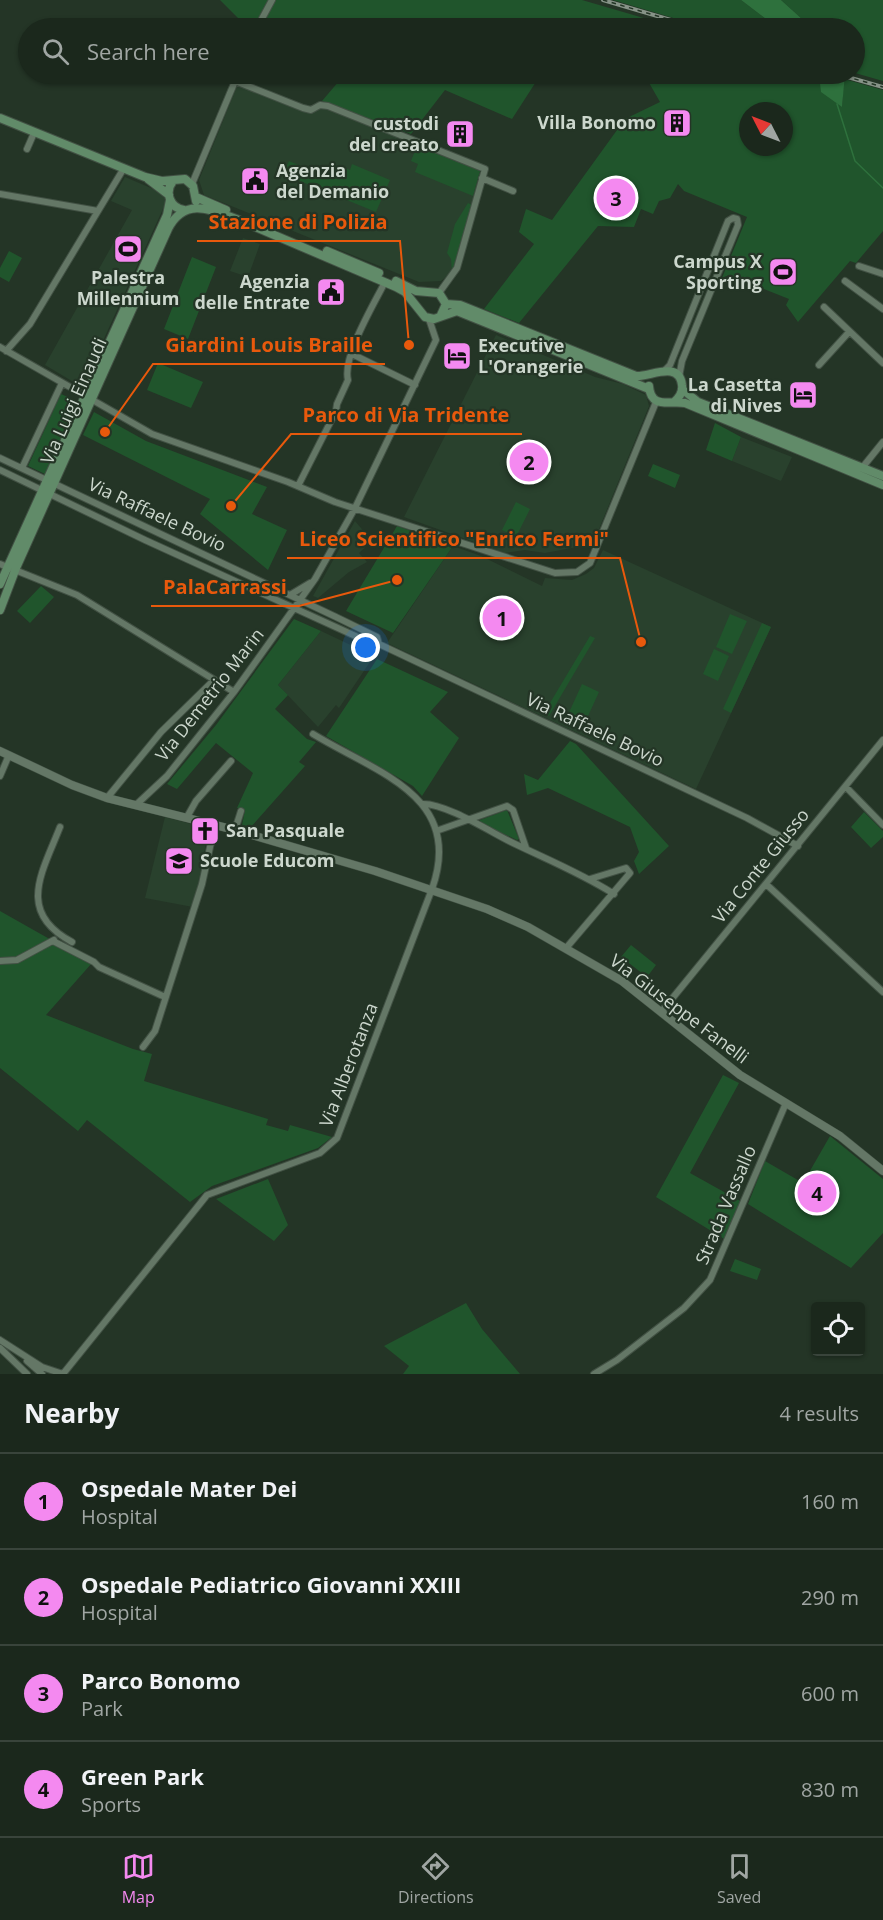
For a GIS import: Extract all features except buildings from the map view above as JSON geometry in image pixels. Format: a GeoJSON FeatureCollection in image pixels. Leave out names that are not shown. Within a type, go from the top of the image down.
{"type":"FeatureCollection","features":[{"type":"Feature","properties":{"kind":"main road"},"geometry":{"type":"LineString","coordinates":[[0,118],[145,177],[173,181],[185,179],[192,184],[196,197],[416,291],[439,293],[446,303],[460,305],[636,376],[653,375],[665,370],[675,373],[679,377],[682,389],[698,402],[883,477]]}},
{"type":"Feature","properties":{"kind":"main road"},"geometry":{"type":"LineString","coordinates":[[145,177],[169,198],[176,208],[218,212],[385,282],[405,292],[418,310],[429,319],[457,311],[648,389],[656,402],[685,403],[883,485]]}},
{"type":"Feature","properties":{"kind":"main road"},"geometry":{"type":"LineString","coordinates":[[169,198],[169,186],[173,181]]}},
{"type":"Feature","properties":{"kind":"main road"},"geometry":{"type":"LineString","coordinates":[[188,209],[196,197]]}},
{"type":"Feature","properties":{"kind":"main road","name":"Via Luigi Einaudi"},"geometry":{"type":"LineString","coordinates":[[89,398],[167,215],[169,198]]}},
{"type":"Feature","properties":{"kind":"main road","name":"Via Luigi Einaudi"},"geometry":{"type":"LineString","coordinates":[[0,584],[51,482],[168,229],[177,215],[188,209]]}},
{"type":"Feature","properties":{"kind":"main road"},"geometry":{"type":"LineString","coordinates":[[418,310],[419,298],[426,292]]}},
{"type":"Feature","properties":{"kind":"main road"},"geometry":{"type":"LineString","coordinates":[[441,315],[446,303]]}},
{"type":"Feature","properties":{"kind":"main road"},"geometry":{"type":"LineString","coordinates":[[648,389],[653,375]]}},
{"type":"Feature","properties":{"kind":"main road"},"geometry":{"type":"LineString","coordinates":[[674,402],[682,389]]}},
{"type":"Feature","properties":{"kind":"main road","name":"Via Luigi Einaudi"},"geometry":{"type":"LineString","coordinates":[[0,610],[8,566]]}},
{"type":"Feature","properties":{"kind":"street"},"geometry":{"type":"LineString","coordinates":[[262,18],[272,0]]}},
{"type":"Feature","properties":{"kind":"street"},"geometry":{"type":"LineString","coordinates":[[192,184],[234,84]]}},
{"type":"Feature","properties":{"kind":"street"},"geometry":{"type":"LineString","coordinates":[[243,84],[310,110],[320,105],[328,106],[485,169],[457,268],[439,293]]}},
{"type":"Feature","properties":{"kind":"street"},"geometry":{"type":"LineString","coordinates":[[27,149],[34,133]]}},
{"type":"Feature","properties":{"kind":"street"},"geometry":{"type":"LineString","coordinates":[[124,168],[30,324],[3,349],[152,434],[355,508],[400,521],[546,572],[577,572],[592,559],[656,402]]}},
{"type":"Feature","properties":{"kind":"street"},"geometry":{"type":"LineString","coordinates":[[482,178],[513,191]]}},
{"type":"Feature","properties":{"kind":"street"},"geometry":{"type":"LineString","coordinates":[[0,194],[98,211]]}},
{"type":"Feature","properties":{"kind":"street"},"geometry":{"type":"LineString","coordinates":[[665,370],[670,365],[728,221],[733,218],[737,219],[738,225],[682,361],[679,377]]}},
{"type":"Feature","properties":{"kind":"street"},"geometry":{"type":"LineString","coordinates":[[859,266],[883,274]]}},
{"type":"Feature","properties":{"kind":"street"},"geometry":{"type":"LineString","coordinates":[[845,281],[883,309]]}},
{"type":"Feature","properties":{"kind":"street"},"geometry":{"type":"LineString","coordinates":[[298,486],[336,411],[348,380],[346,372],[352,354],[385,282]]}},
{"type":"Feature","properties":{"kind":"street"},"geometry":{"type":"LineString","coordinates":[[824,307],[883,363]]}},
{"type":"Feature","properties":{"kind":"street","name":"Via Demetrio Marin"},"geometry":{"type":"LineString","coordinates":[[137,804],[167,776],[234,692],[315,579],[355,508],[436,340],[429,319]]}},
{"type":"Feature","properties":{"kind":"street"},"geometry":{"type":"LineString","coordinates":[[819,365],[849,332]]}},
{"type":"Feature","properties":{"kind":"street"},"geometry":{"type":"LineString","coordinates":[[352,354],[415,385]]}},
{"type":"Feature","properties":{"kind":"street"},"geometry":{"type":"LineString","coordinates":[[22,468],[62,383]]}},
{"type":"Feature","properties":{"kind":"street"},"geometry":{"type":"LineString","coordinates":[[862,468],[883,442]]}},
{"type":"Feature","properties":{"kind":"street","name":"Via Raffaele Bovio"},"geometry":{"type":"LineString","coordinates":[[0,458],[377,637],[379,644]]}},
{"type":"Feature","properties":{"kind":"street","name":"Via Raffaele Bovio"},"geometry":{"type":"LineString","coordinates":[[0,470],[165,550],[373,644],[379,644],[747,818],[798,846]]}},
{"type":"Feature","properties":{"kind":"street"},"geometry":{"type":"LineString","coordinates":[[104,521],[109,510]]}},
{"type":"Feature","properties":{"kind":"street"},"geometry":{"type":"LineString","coordinates":[[165,550],[171,538]]}},
{"type":"Feature","properties":{"kind":"street"},"geometry":{"type":"LineString","coordinates":[[8,566],[77,595],[234,692]]}},
{"type":"Feature","properties":{"kind":"street"},"geometry":{"type":"LineString","coordinates":[[290,595],[315,579]]}},
{"type":"Feature","properties":{"kind":"street"},"geometry":{"type":"LineString","coordinates":[[266,596],[271,586]]}},
{"type":"Feature","properties":{"kind":"street"},"geometry":{"type":"LineString","coordinates":[[107,798],[161,732],[214,680]]}},
{"type":"Feature","properties":{"kind":"street"},"geometry":{"type":"LineString","coordinates":[[313,734],[409,790],[422,804],[439,830],[505,807],[511,808],[526,848]]}},
{"type":"Feature","properties":{"kind":"street","name":"Via Conte Giusso"},"geometry":{"type":"LineString","coordinates":[[662,1011],[883,740]]}},
{"type":"Feature","properties":{"kind":"street","name":"Via Giuseppe Fanelli"},"geometry":{"type":"LineString","coordinates":[[0,750],[72,785],[107,798],[215,824],[432,889],[487,909],[567,947],[622,981],[740,1074],[840,1136],[883,1171]]}},
{"type":"Feature","properties":{"kind":"street"},"geometry":{"type":"LineString","coordinates":[[0,776],[9,755]]}},
{"type":"Feature","properties":{"kind":"street"},"geometry":{"type":"LineString","coordinates":[[187,817],[196,801],[231,761]]}},
{"type":"Feature","properties":{"kind":"street"},"geometry":{"type":"LineString","coordinates":[[846,787],[883,825]]}},
{"type":"Feature","properties":{"kind":"street"},"geometry":{"type":"LineString","coordinates":[[422,804],[431,803],[468,820],[590,879],[614,894]]}},
{"type":"Feature","properties":{"kind":"street"},"geometry":{"type":"LineString","coordinates":[[235,830],[241,811]]}},
{"type":"Feature","properties":{"kind":"street"},"geometry":{"type":"LineString","coordinates":[[143,1047],[155,1031],[202,884],[215,824]]}},
{"type":"Feature","properties":{"kind":"street"},"geometry":{"type":"LineString","coordinates":[[60,827],[43,871],[36,901],[44,921],[59,935],[72,942]]}},
{"type":"Feature","properties":{"kind":"street","name":"Via Alberotanza"},"geometry":{"type":"LineString","coordinates":[[63,1374],[207,1196],[320,1154],[335,1142],[441,862],[439,830]]}},
{"type":"Feature","properties":{"kind":"street"},"geometry":{"type":"LineString","coordinates":[[567,947],[630,873],[626,868],[590,879]]}},
{"type":"Feature","properties":{"kind":"street"},"geometry":{"type":"LineString","coordinates":[[600,885],[600,879],[604,875]]}},
{"type":"Feature","properties":{"kind":"street"},"geometry":{"type":"LineString","coordinates":[[766,884],[883,992]]}},
{"type":"Feature","properties":{"kind":"street"},"geometry":{"type":"LineString","coordinates":[[0,961],[17,960],[53,941],[59,935]]}},
{"type":"Feature","properties":{"kind":"street"},"geometry":{"type":"LineString","coordinates":[[53,941],[94,962],[99,968],[165,997]]}},
{"type":"Feature","properties":{"kind":"street","name":"Strada Vassallo"},"geometry":{"type":"LineString","coordinates":[[594,1374],[617,1360],[684,1308],[710,1280],[786,1103]]}},
{"type":"Feature","properties":{"kind":"street"},"geometry":{"type":"LineString","coordinates":[[0,1341],[42,1367],[63,1374]]}},
{"type":"Feature","properties":{"kind":"street"},"geometry":{"type":"LineString","coordinates":[[0,1341],[42,1374]]}},
{"type":"Feature","properties":{"kind":"street"},"geometry":{"type":"LineString","coordinates":[[0,1348],[27,1374]]}},
{"type":"Feature","properties":{"kind":"shaded area"},"geometry":{"type":"Polygon","coordinates":[[[220,0],[582,0],[644,18],[238,18],[220,0]]]}},
{"type":"Feature","properties":{"kind":"shaded area"},"geometry":{"type":"Polygon","coordinates":[[[613,0],[741,0],[765,18],[673,18],[613,0]]]}},
{"type":"Feature","properties":{"kind":"shaded area"},"geometry":{"type":"Polygon","coordinates":[[[741,0],[781,0],[801,18],[765,18],[741,0]]]}},
{"type":"Feature","properties":{"kind":"shaded area"},"geometry":{"type":"Polygon","coordinates":[[[781,0],[883,0],[883,81],[865,76],[865,18],[801,18],[781,0]]]}},
{"type":"Feature","properties":{"kind":"shaded area"},"geometry":{"type":"Polygon","coordinates":[[[238,84],[252,84],[309,107],[322,101],[482,172],[452,272],[441,281],[419,282],[204,195],[199,180],[238,84]]]}},
{"type":"Feature","properties":{"kind":"shaded area"},"geometry":{"type":"Polygon","coordinates":[[[336,84],[535,84],[512,119],[445,90],[411,134],[322,101],[336,84]]]}},
{"type":"Feature","properties":{"kind":"shaded area"},"geometry":{"type":"Polygon","coordinates":[[[650,84],[823,84],[842,107],[844,84],[862,84],[883,90],[883,231],[856,263],[850,261],[798,322],[786,305],[789,299],[729,275],[722,278],[747,217],[684,191],[678,184],[670,198],[659,201],[653,214],[641,209],[634,227],[598,226],[519,323],[484,309],[534,244],[519,232],[526,209],[552,220],[625,119],[660,102],[650,84]]]}},
{"type":"Feature","properties":{"kind":"shaded area"},"geometry":{"type":"Polygon","coordinates":[[[820,84],[844,84],[842,107],[821,92],[820,84]]]}},
{"type":"Feature","properties":{"kind":"shaded area"},"geometry":{"type":"Polygon","coordinates":[[[417,146],[480,171],[473,196],[415,172],[418,164],[411,161],[417,146]]]}},
{"type":"Feature","properties":{"kind":"shaded area"},"geometry":{"type":"Polygon","coordinates":[[[289,161],[332,179],[338,165],[350,170],[352,164],[390,180],[376,212],[283,174],[289,161]]]}},
{"type":"Feature","properties":{"kind":"shaded area"},"geometry":{"type":"Polygon","coordinates":[[[125,177],[158,191],[167,200],[82,387],[45,365],[132,210],[111,201],[125,177]]]}},
{"type":"Feature","properties":{"kind":"shaded area"},"geometry":{"type":"Polygon","coordinates":[[[468,203],[472,205],[452,272],[451,259],[447,253],[455,224],[468,203]]]}},
{"type":"Feature","properties":{"kind":"shaded area"},"geometry":{"type":"Polygon","coordinates":[[[243,238],[260,244],[248,277],[230,271],[243,238]]]}},
{"type":"Feature","properties":{"kind":"shaded area"},"geometry":{"type":"Polygon","coordinates":[[[9,251],[22,258],[9,282],[0,277],[0,268],[9,251]]]}},
{"type":"Feature","properties":{"kind":"shaded area"},"geometry":{"type":"Polygon","coordinates":[[[192,257],[216,267],[188,339],[164,329],[192,257]]]}},
{"type":"Feature","properties":{"kind":"shaded area"},"geometry":{"type":"Polygon","coordinates":[[[496,335],[595,377],[623,384],[646,395],[649,406],[593,544],[545,553],[525,550],[505,553],[404,517],[496,335]]]}},
{"type":"Feature","properties":{"kind":"shaded area"},"geometry":{"type":"Polygon","coordinates":[[[158,363],[203,382],[191,408],[147,390],[158,363]]]}},
{"type":"Feature","properties":{"kind":"shaded area"},"geometry":{"type":"Polygon","coordinates":[[[61,394],[79,402],[45,474],[28,466],[61,394]]]}},
{"type":"Feature","properties":{"kind":"shaded area"},"geometry":{"type":"Polygon","coordinates":[[[94,412],[146,441],[267,487],[252,514],[287,530],[268,570],[200,514],[210,499],[83,435],[94,412]]]}},
{"type":"Feature","properties":{"kind":"shaded area"},"geometry":{"type":"Polygon","coordinates":[[[715,423],[741,437],[732,461],[706,450],[715,423]]]}},
{"type":"Feature","properties":{"kind":"shaded area"},"geometry":{"type":"Polygon","coordinates":[[[741,437],[792,457],[781,481],[732,461],[741,437]]]}},
{"type":"Feature","properties":{"kind":"shaded area"},"geometry":{"type":"Polygon","coordinates":[[[653,464],[680,475],[675,488],[648,476],[653,464]]]}},
{"type":"Feature","properties":{"kind":"shaded area"},"geometry":{"type":"Polygon","coordinates":[[[516,502],[530,509],[516,537],[502,530],[516,502]]]}},
{"type":"Feature","properties":{"kind":"shaded area"},"geometry":{"type":"Polygon","coordinates":[[[355,521],[372,541],[359,553],[367,562],[349,572],[318,598],[313,596],[355,521]]]}},
{"type":"Feature","properties":{"kind":"shaded area"},"geometry":{"type":"Polygon","coordinates":[[[397,526],[453,546],[393,633],[346,611],[397,526]]]}},
{"type":"Feature","properties":{"kind":"shaded area"},"geometry":{"type":"Polygon","coordinates":[[[453,546],[481,556],[542,586],[545,578],[572,580],[586,574],[594,568],[603,550],[771,627],[696,789],[387,643],[453,546]]]}},
{"type":"Feature","properties":{"kind":"shaded area"},"geometry":{"type":"Polygon","coordinates":[[[41,586],[54,597],[30,623],[17,611],[41,586]]]}},
{"type":"Feature","properties":{"kind":"shaded area"},"geometry":{"type":"Polygon","coordinates":[[[730,614],[747,621],[732,654],[716,647],[730,614]]]}},
{"type":"Feature","properties":{"kind":"shaded area"},"geometry":{"type":"Polygon","coordinates":[[[294,619],[321,631],[278,685],[288,695],[275,709],[307,739],[316,742],[299,762],[305,766],[251,827],[242,825],[245,810],[237,808],[253,773],[216,743],[177,789],[167,784],[216,725],[294,619]]]}},
{"type":"Feature","properties":{"kind":"shaded area"},"geometry":{"type":"Polygon","coordinates":[[[762,623],[771,627],[731,713],[723,709],[762,623]]]}},
{"type":"Feature","properties":{"kind":"shaded area"},"geometry":{"type":"Polygon","coordinates":[[[321,631],[374,656],[339,708],[336,705],[318,727],[278,685],[321,631]]]}},
{"type":"Feature","properties":{"kind":"shaded area"},"geometry":{"type":"Polygon","coordinates":[[[590,636],[595,638],[549,716],[544,713],[590,636]]]}},
{"type":"Feature","properties":{"kind":"shaded area"},"geometry":{"type":"Polygon","coordinates":[[[714,649],[729,656],[718,681],[703,674],[714,649]]]}},
{"type":"Feature","properties":{"kind":"shaded area"},"geometry":{"type":"Polygon","coordinates":[[[377,659],[448,692],[430,712],[459,738],[422,796],[413,786],[326,736],[377,659]]]}},
{"type":"Feature","properties":{"kind":"shaded area"},"geometry":{"type":"Polygon","coordinates":[[[582,684],[599,692],[583,727],[566,719],[582,684]]]}},
{"type":"Feature","properties":{"kind":"shaded area"},"geometry":{"type":"Polygon","coordinates":[[[570,741],[576,744],[669,846],[639,874],[634,861],[639,852],[630,827],[548,788],[527,795],[524,774],[538,780],[570,741]]]}},
{"type":"Feature","properties":{"kind":"shaded area"},"geometry":{"type":"Polygon","coordinates":[[[507,810],[519,839],[517,840],[480,823],[480,820],[507,810]]]}},
{"type":"Feature","properties":{"kind":"shaded area"},"geometry":{"type":"Polygon","coordinates":[[[864,812],[883,831],[883,837],[871,848],[851,827],[864,812]]]}},
{"type":"Feature","properties":{"kind":"shaded area","name":"Scuole Educom"},"geometry":{"type":"Polygon","coordinates":[[[165,817],[203,827],[202,834],[207,835],[199,888],[193,907],[145,898],[165,817]]]}},
{"type":"Feature","properties":{"kind":"shaded area"},"geometry":{"type":"Polygon","coordinates":[[[0,911],[92,963],[46,1015],[133,1049],[152,1054],[144,1081],[268,1119],[266,1125],[288,1131],[290,1125],[332,1137],[318,1148],[212,1186],[190,1202],[87,1120],[78,1131],[0,1068],[0,911]]]}},
{"type":"Feature","properties":{"kind":"shaded area"},"geometry":{"type":"Polygon","coordinates":[[[631,945],[656,965],[647,977],[621,957],[631,945]]]}},
{"type":"Feature","properties":{"kind":"shaded area"},"geometry":{"type":"Polygon","coordinates":[[[723,1075],[739,1083],[690,1173],[742,1202],[726,1240],[656,1197],[723,1075]]]}},
{"type":"Feature","properties":{"kind":"shaded area"},"geometry":{"type":"Polygon","coordinates":[[[830,1136],[883,1179],[883,1233],[851,1268],[748,1204],[765,1161],[803,1183],[830,1136]]]}},
{"type":"Feature","properties":{"kind":"shaded area"},"geometry":{"type":"Polygon","coordinates":[[[268,1179],[288,1225],[274,1241],[216,1199],[268,1179]]]}},
{"type":"Feature","properties":{"kind":"shaded area"},"geometry":{"type":"Polygon","coordinates":[[[735,1259],[761,1269],[757,1280],[730,1271],[735,1259]]]}},
{"type":"Feature","properties":{"kind":"shaded area"},"geometry":{"type":"Polygon","coordinates":[[[466,1303],[482,1329],[520,1374],[403,1374],[409,1366],[384,1346],[466,1303]]]}},
{"type":"Feature","properties":{"kind":"waterway"},"geometry":{"type":"LineString","coordinates":[[837,104],[855,161],[883,188]]}},
{"type":"Feature","properties":{"kind":"railway"},"geometry":{"type":"LineString","coordinates":[[603,0],[664,18]]}},
{"type":"Feature","properties":{"kind":"railway"},"geometry":{"type":"LineString","coordinates":[[865,82],[883,87]]}},
{"type":"Feature","properties":{"kind":"place","name":"Villa Bonomo"},"geometry":{"type":"Point","coordinates":[677,123]}},
{"type":"Feature","properties":{"kind":"place","name":"custodi del creato"},"geometry":{"type":"Point","coordinates":[460,134]}},
{"type":"Feature","properties":{"kind":"place","name":"Agenzia del Demanio"},"geometry":{"type":"Point","coordinates":[255,181]}},
{"type":"Feature","properties":{"kind":"place","name":"Parco Bonomo"},"geometry":{"type":"Point","coordinates":[616,198]}},
{"type":"Feature","properties":{"kind":"place","name":"Palestra Millennium"},"geometry":{"type":"Point","coordinates":[128,249]}},
{"type":"Feature","properties":{"kind":"place","name":"Campus X Sporting"},"geometry":{"type":"Point","coordinates":[783,272]}},
{"type":"Feature","properties":{"kind":"place","name":"Agenzia delle Entrate"},"geometry":{"type":"Point","coordinates":[331,292]}},
{"type":"Feature","properties":{"kind":"place","name":"Stazione di Polizia"},"geometry":{"type":"Point","coordinates":[409,345]}},
{"type":"Feature","properties":{"kind":"place","name":"Executive L'Orangerie"},"geometry":{"type":"Point","coordinates":[457,356]}},
{"type":"Feature","properties":{"kind":"place","name":"La Casetta di Nives"},"geometry":{"type":"Point","coordinates":[803,395]}},
{"type":"Feature","properties":{"kind":"place","name":"Giardini Louis Braille"},"geometry":{"type":"Point","coordinates":[105,432]}},
{"type":"Feature","properties":{"kind":"place","name":"Ospedale Pediatrico Giovanni XXIII"},"geometry":{"type":"Point","coordinates":[529,462]}},
{"type":"Feature","properties":{"kind":"place","name":"Parco di Via Tridente"},"geometry":{"type":"Point","coordinates":[231,506]}},
{"type":"Feature","properties":{"kind":"place","name":"PalaCarrassi"},"geometry":{"type":"Point","coordinates":[397,580]}},
{"type":"Feature","properties":{"kind":"place","name":"Ospedale Mater Dei"},"geometry":{"type":"Point","coordinates":[502,618]}},
{"type":"Feature","properties":{"kind":"place","name":"Liceo Scientifico \"Enrico Fermi\""},"geometry":{"type":"Point","coordinates":[641,642]}},
{"type":"Feature","properties":{"kind":"place","name":"San Pasquale"},"geometry":{"type":"Point","coordinates":[205,831]}},
{"type":"Feature","properties":{"kind":"place","name":"Scuole Educom"},"geometry":{"type":"Point","coordinates":[179,861]}},
{"type":"Feature","properties":{"kind":"place","name":"Green Park"},"geometry":{"type":"Point","coordinates":[817,1193]}}]}
